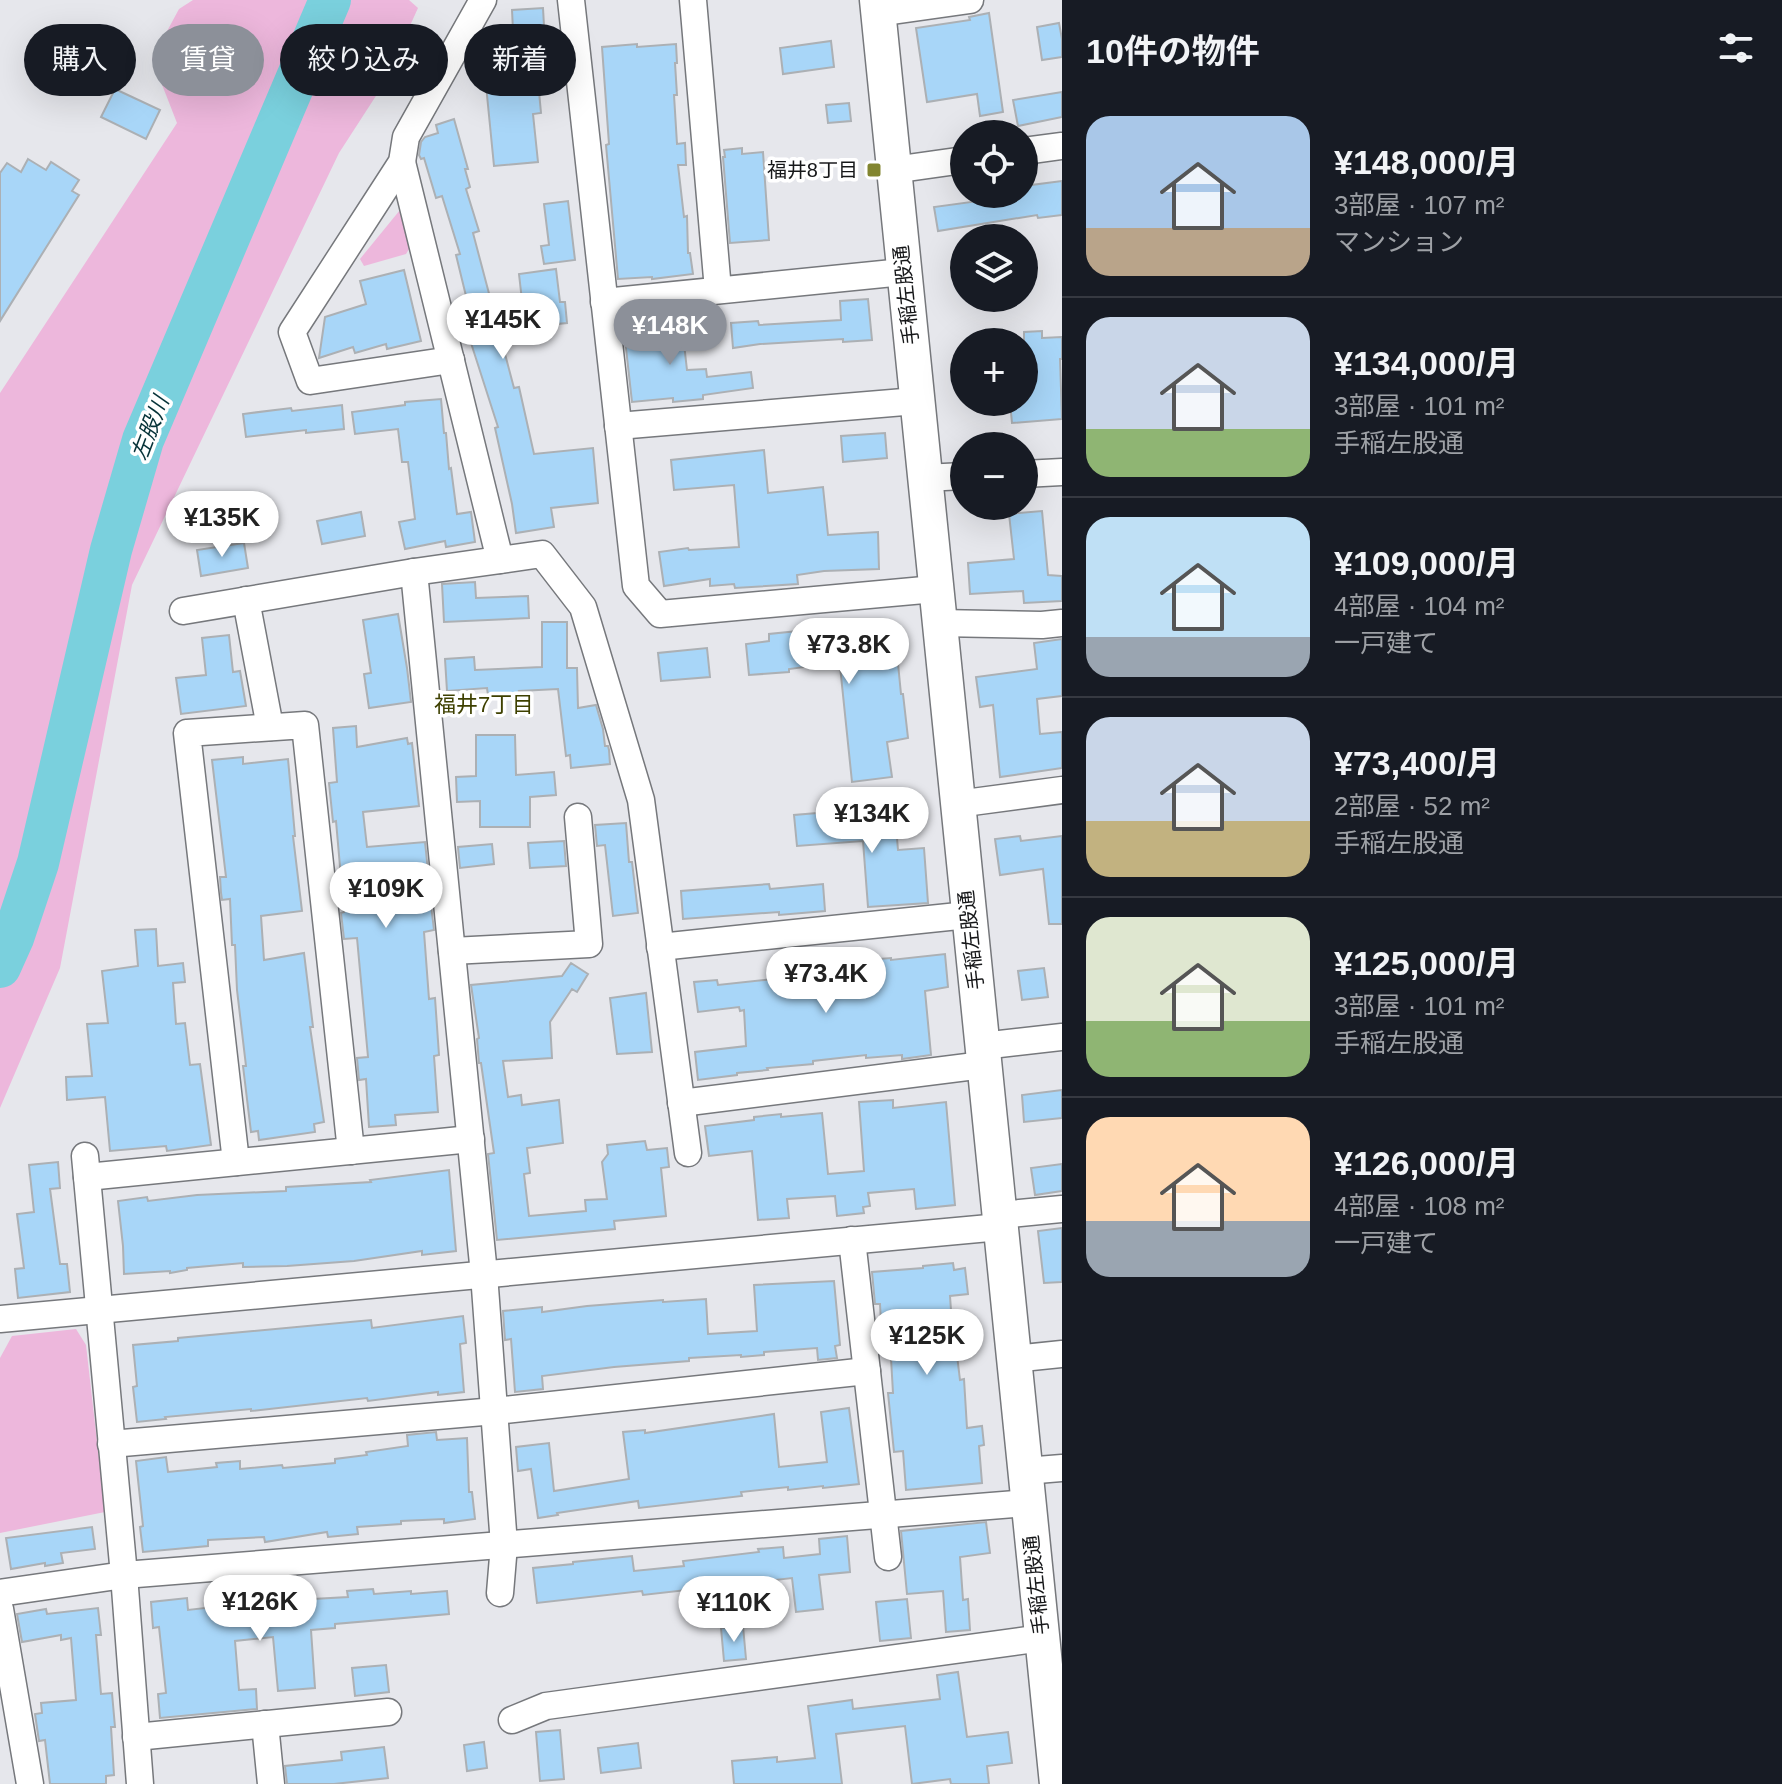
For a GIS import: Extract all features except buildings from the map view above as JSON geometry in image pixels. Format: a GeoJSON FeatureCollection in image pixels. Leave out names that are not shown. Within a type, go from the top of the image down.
{"type":"FeatureCollection","features":[{"type":"Feature","properties":{"kind":"main road","name":"手稲左股通"},"geometry":{"type":"LineString","coordinates":[[878,6],[1057,1784]]}},
{"type":"Feature","properties":{"kind":"street"},"geometry":{"type":"LineString","coordinates":[[483,0],[406,137],[402,162],[500,560]]}},
{"type":"Feature","properties":{"kind":"street"},"geometry":{"type":"LineString","coordinates":[[571,0],[636,586],[660,614],[935,589]]}},
{"type":"Feature","properties":{"kind":"street"},"geometry":{"type":"LineString","coordinates":[[693,0],[718,290]]}},
{"type":"Feature","properties":{"kind":"street"},"geometry":{"type":"LineString","coordinates":[[878,6],[970,0]]}},
{"type":"Feature","properties":{"kind":"street"},"geometry":{"type":"LineString","coordinates":[[1038,149],[1062,146]]}},
{"type":"Feature","properties":{"kind":"street"},"geometry":{"type":"LineString","coordinates":[[402,162],[292,332],[310,381],[451,360]]}},
{"type":"Feature","properties":{"kind":"street"},"geometry":{"type":"LineString","coordinates":[[893,170],[950,162]]}},
{"type":"Feature","properties":{"kind":"street"},"geometry":{"type":"LineString","coordinates":[[604,302],[903,272]]}},
{"type":"Feature","properties":{"kind":"street"},"geometry":{"type":"LineString","coordinates":[[618,426],[916,401]]}},
{"type":"Feature","properties":{"kind":"street"},"geometry":{"type":"LineString","coordinates":[[1038,473],[1062,472]]}},
{"type":"Feature","properties":{"kind":"street"},"geometry":{"type":"LineString","coordinates":[[924,478],[950,477]]}},
{"type":"Feature","properties":{"kind":"street"},"geometry":{"type":"LineString","coordinates":[[183,611],[542,554],[583,607],[641,800],[688,1153]]}},
{"type":"Feature","properties":{"kind":"street"},"geometry":{"type":"LineString","coordinates":[[414,572],[484,1274],[504,1545],[500,1593]]}},
{"type":"Feature","properties":{"kind":"street"},"geometry":{"type":"LineString","coordinates":[[246,600],[270,727]]}},
{"type":"Feature","properties":{"kind":"street"},"geometry":{"type":"LineString","coordinates":[[939,623],[1062,623]]}},
{"type":"Feature","properties":{"kind":"street"},"geometry":{"type":"LineString","coordinates":[[236,1162],[187,733],[305,725],[351,1151]]}},
{"type":"Feature","properties":{"kind":"street"},"geometry":{"type":"LineString","coordinates":[[957,804],[1062,790]]}},
{"type":"Feature","properties":{"kind":"street"},"geometry":{"type":"LineString","coordinates":[[452,951],[589,944],[578,817]]}},
{"type":"Feature","properties":{"kind":"street"},"geometry":{"type":"LineString","coordinates":[[660,947],[968,915]]}},
{"type":"Feature","properties":{"kind":"street"},"geometry":{"type":"LineString","coordinates":[[681,1103],[982,1055],[1062,1037]]}},
{"type":"Feature","properties":{"kind":"street"},"geometry":{"type":"LineString","coordinates":[[140,1784],[86,1167],[236,1162],[471,1139]]}},
{"type":"Feature","properties":{"kind":"street"},"geometry":{"type":"LineString","coordinates":[[0,1319],[852,1240],[999,1221],[1062,1209]]}},
{"type":"Feature","properties":{"kind":"street"},"geometry":{"type":"LineString","coordinates":[[852,1240],[888,1557]]}},
{"type":"Feature","properties":{"kind":"street"},"geometry":{"type":"LineString","coordinates":[[1013,1359],[1062,1354]]}},
{"type":"Feature","properties":{"kind":"street"},"geometry":{"type":"LineString","coordinates":[[111,1444],[495,1411],[867,1371]]}},
{"type":"Feature","properties":{"kind":"street"},"geometry":{"type":"LineString","coordinates":[[0,1593],[124,1575],[883,1515],[1026,1487],[1062,1468]]}},
{"type":"Feature","properties":{"kind":"street"},"geometry":{"type":"LineString","coordinates":[[0,1609],[30,1784]]}},
{"type":"Feature","properties":{"kind":"street"},"geometry":{"type":"LineString","coordinates":[[512,1720],[546,1706],[1042,1638]]}},
{"type":"Feature","properties":{"kind":"street"},"geometry":{"type":"LineString","coordinates":[[136,1737],[388,1712]]}},
{"type":"Feature","properties":{"kind":"street"},"geometry":{"type":"LineString","coordinates":[[265,1724],[271,1784]]}},
{"type":"Feature","properties":{"kind":"shaded area"},"geometry":{"type":"Polygon","coordinates":[[[193,0],[409,0],[418,8],[411,24],[280,24],[280,96],[376,96],[339,153],[132,585],[60,968],[0,1108],[0,393],[177,123],[166,96],[264,96],[264,24],[171,24],[179,9],[193,0]]]}},
{"type":"Feature","properties":{"kind":"shaded area"},"geometry":{"type":"Polygon","coordinates":[[[400,210],[409,249],[406,254],[364,266],[360,259],[400,210]]]}},
{"type":"Feature","properties":{"kind":"shaded area"},"geometry":{"type":"Polygon","coordinates":[[[76,1329],[86,1345],[105,1512],[0,1533],[0,1358],[12,1336],[76,1329]]]}},
{"type":"Feature","properties":{"kind":"waterway","name":"左股川"},"geometry":{"type":"LineString","coordinates":[[0,967],[38,863],[111,550],[143,440],[330,0]]}},
{"type":"Feature","properties":{"kind":"place","name":"福井8丁目"},"geometry":{"type":"Point","coordinates":[874,170]}},
{"type":"Feature","properties":{"kind":"district","name":"福井7丁目"},"geometry":{"type":"Point","coordinates":[484,704]}}]}
